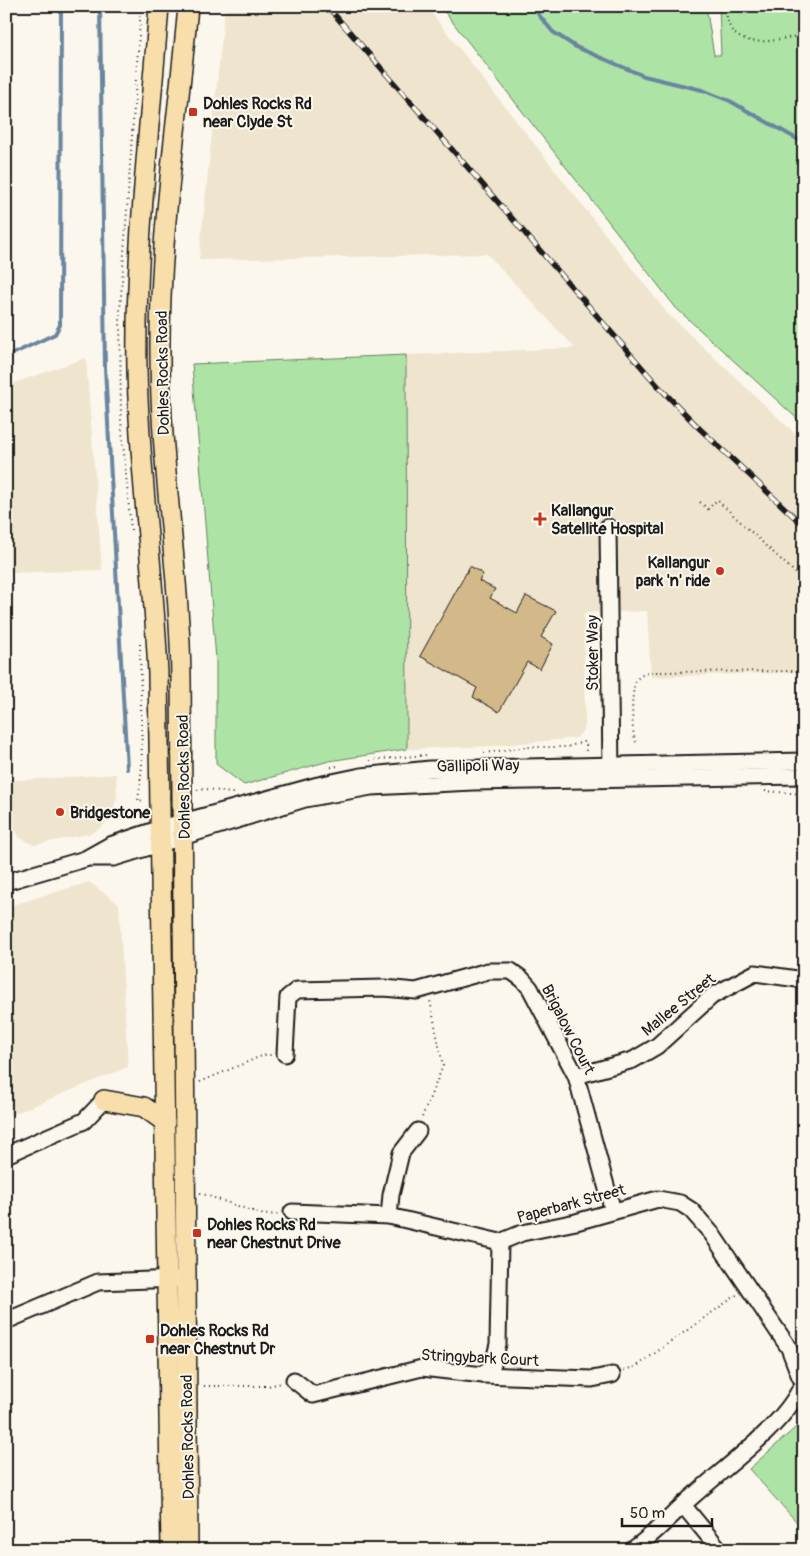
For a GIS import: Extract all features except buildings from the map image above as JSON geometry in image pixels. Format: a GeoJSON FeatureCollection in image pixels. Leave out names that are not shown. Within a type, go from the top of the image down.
{"type":"FeatureCollection","features":[{"type":"Feature","properties":{"kind":"main road","name":"Dohles Rocks Road"},"geometry":{"type":"LineString","coordinates":[[159,6],[138,271],[137,369],[141,461],[157,631],[165,1122],[176,1279],[188,1550]]}},
{"type":"Feature","properties":{"kind":"main road","name":"Dohles Rocks Road"},"geometry":{"type":"LineString","coordinates":[[171,1550],[183,828],[181,652],[162,438],[160,321],[165,224],[188,6]]}},
{"type":"Feature","properties":{"kind":"main road"},"geometry":{"type":"LineString","coordinates":[[104,1100],[144,1107],[165,1122]]}},
{"type":"Feature","properties":{"kind":"main road"},"geometry":{"type":"LineString","coordinates":[[188,1523],[196,1550]]}},
{"type":"Feature","properties":{"kind":"street","name":"Stoker Way"},"geometry":{"type":"LineString","coordinates":[[608,526],[611,772]]}},
{"type":"Feature","properties":{"kind":"street","name":"Gallipoli Way"},"geometry":{"type":"LineString","coordinates":[[6,882],[85,858],[110,845],[161,836],[183,828],[305,799],[357,789],[421,783],[804,761]]}},
{"type":"Feature","properties":{"kind":"street","name":"Gallipoli Way"},"geometry":{"type":"LineString","coordinates":[[611,772],[804,776]]}},
{"type":"Feature","properties":{"kind":"street","name":"Brigalow Court"},"geometry":{"type":"LineString","coordinates":[[285,1054],[288,997],[297,990],[390,988],[416,991],[488,971],[511,971],[530,988],[576,1076],[613,1211]]}},
{"type":"Feature","properties":{"kind":"street","name":"Mallee Street"},"geometry":{"type":"LineString","coordinates":[[576,1076],[633,1060],[657,1046],[712,996],[755,972],[804,980]]}},
{"type":"Feature","properties":{"kind":"street"},"geometry":{"type":"LineString","coordinates":[[6,1155],[84,1121],[104,1100]]}},
{"type":"Feature","properties":{"kind":"street"},"geometry":{"type":"LineString","coordinates":[[389,1216],[391,1195],[401,1153],[418,1132]]}},
{"type":"Feature","properties":{"kind":"street","name":"Paperbark Street"},"geometry":{"type":"LineString","coordinates":[[500,1242],[522,1233],[576,1222],[652,1200],[680,1203],[700,1219],[748,1287],[788,1348],[802,1387]]}},
{"type":"Feature","properties":{"kind":"street"},"geometry":{"type":"LineString","coordinates":[[292,1212],[389,1216],[500,1242],[498,1344],[493,1364],[484,1375]]}},
{"type":"Feature","properties":{"kind":"street"},"geometry":{"type":"LineString","coordinates":[[6,1321],[98,1282],[176,1279]]}},
{"type":"Feature","properties":{"kind":"street","name":"Paperbark Street"},"geometry":{"type":"LineString","coordinates":[[788,1348],[804,1360]]}},
{"type":"Feature","properties":{"kind":"street","name":"Stringybark Court"},"geometry":{"type":"LineString","coordinates":[[294,1380],[313,1395],[422,1368],[484,1375],[592,1379],[612,1375]]}},
{"type":"Feature","properties":{"kind":"street"},"geometry":{"type":"LineString","coordinates":[[632,1550],[666,1523],[683,1504],[786,1412],[802,1387]]}},
{"type":"Feature","properties":{"kind":"street"},"geometry":{"type":"LineString","coordinates":[[683,1504],[720,1550]]}},
{"type":"Feature","properties":{"kind":"path"},"geometry":{"type":"LineString","coordinates":[[726,6],[726,16],[730,29],[747,41],[763,42],[804,35]]}},
{"type":"Feature","properties":{"kind":"path"},"geometry":{"type":"LineString","coordinates":[[700,502],[708,509],[717,500],[804,581]]}},
{"type":"Feature","properties":{"kind":"path"},"geometry":{"type":"LineString","coordinates":[[801,533],[804,536]]}},
{"type":"Feature","properties":{"kind":"path"},"geometry":{"type":"LineString","coordinates":[[636,742],[632,733],[634,683],[642,674],[653,672],[804,671]]}},
{"type":"Feature","properties":{"kind":"path"},"geometry":{"type":"LineString","coordinates":[[418,1132],[443,1066],[427,988]]}},
{"type":"Feature","properties":{"kind":"path"},"geometry":{"type":"LineString","coordinates":[[200,1082],[264,1055],[285,1054]]}},
{"type":"Feature","properties":{"kind":"path"},"geometry":{"type":"LineString","coordinates":[[200,1193],[264,1215],[292,1212]]}},
{"type":"Feature","properties":{"kind":"path"},"geometry":{"type":"LineString","coordinates":[[612,1375],[637,1366],[748,1287]]}},
{"type":"Feature","properties":{"kind":"path"},"geometry":{"type":"LineString","coordinates":[[204,1386],[268,1386],[294,1380]]}},
{"type":"Feature","properties":{"kind":"shaded area"},"geometry":{"type":"Polygon","coordinates":[[[225,6],[426,6],[667,313],[804,442],[804,678],[797,672],[651,677],[647,611],[584,613],[585,727],[577,738],[491,746],[407,749],[406,355],[575,348],[487,254],[199,260],[225,6]]]}},
{"type":"Feature","properties":{"kind":"shaded area"},"geometry":{"type":"Polygon","coordinates":[[[86,358],[102,570],[6,573],[6,386],[86,358]]]}},
{"type":"Feature","properties":{"kind":"shaded area","name":"Bridgestone"},"geometry":{"type":"Polygon","coordinates":[[[116,774],[117,797],[111,816],[104,825],[92,833],[34,845],[20,838],[12,825],[7,809],[6,781],[116,774]]]}},
{"type":"Feature","properties":{"kind":"shaded area"},"geometry":{"type":"Polygon","coordinates":[[[89,882],[119,904],[128,1067],[6,1117],[6,907],[89,882]]]}},
{"type":"Feature","properties":{"kind":"green space"},"geometry":{"type":"Polygon","coordinates":[[[440,6],[706,6],[714,55],[721,55],[719,6],[804,6],[804,425],[676,308],[440,6]]]}},
{"type":"Feature","properties":{"kind":"green space"},"geometry":{"type":"Polygon","coordinates":[[[406,355],[407,749],[329,761],[244,785],[216,764],[216,659],[192,364],[406,355]]]}},
{"type":"Feature","properties":{"kind":"green space"},"geometry":{"type":"Polygon","coordinates":[[[804,1420],[804,1530],[749,1469],[804,1420]]]}},
{"type":"Feature","properties":{"kind":"waterway"},"geometry":{"type":"LineString","coordinates":[[6,357],[55,334],[60,325],[61,6]]}},
{"type":"Feature","properties":{"kind":"waterway"},"geometry":{"type":"LineString","coordinates":[[100,6],[105,368],[127,769]]}},
{"type":"Feature","properties":{"kind":"waterway"},"geometry":{"type":"LineString","coordinates":[[535,6],[538,14],[553,32],[576,47],[644,76],[702,90],[730,101],[804,143]]}},
{"type":"Feature","properties":{"kind":"railway"},"geometry":{"type":"LineString","coordinates":[[327,6],[659,387],[700,429],[804,526]]}},
{"type":"Feature","properties":{"kind":"place","name":"Dohles Rocks Rd near Clyde St"},"geometry":{"type":"Point","coordinates":[193,112]}},
{"type":"Feature","properties":{"kind":"place","name":"Kallangur Satellite Hospital"},"geometry":{"type":"Point","coordinates":[540,519]}},
{"type":"Feature","properties":{"kind":"place","name":"Kallangur park 'n' ride"},"geometry":{"type":"Point","coordinates":[720,571]}},
{"type":"Feature","properties":{"kind":"place","name":"Bridgestone"},"geometry":{"type":"Point","coordinates":[60,812]}},
{"type":"Feature","properties":{"kind":"place","name":"Dohles Rocks Rd near Chestnut Drive"},"geometry":{"type":"Point","coordinates":[197,1233]}},
{"type":"Feature","properties":{"kind":"place","name":"Dohles Rocks Rd near Chestnut Dr"},"geometry":{"type":"Point","coordinates":[150,1339]}}]}
